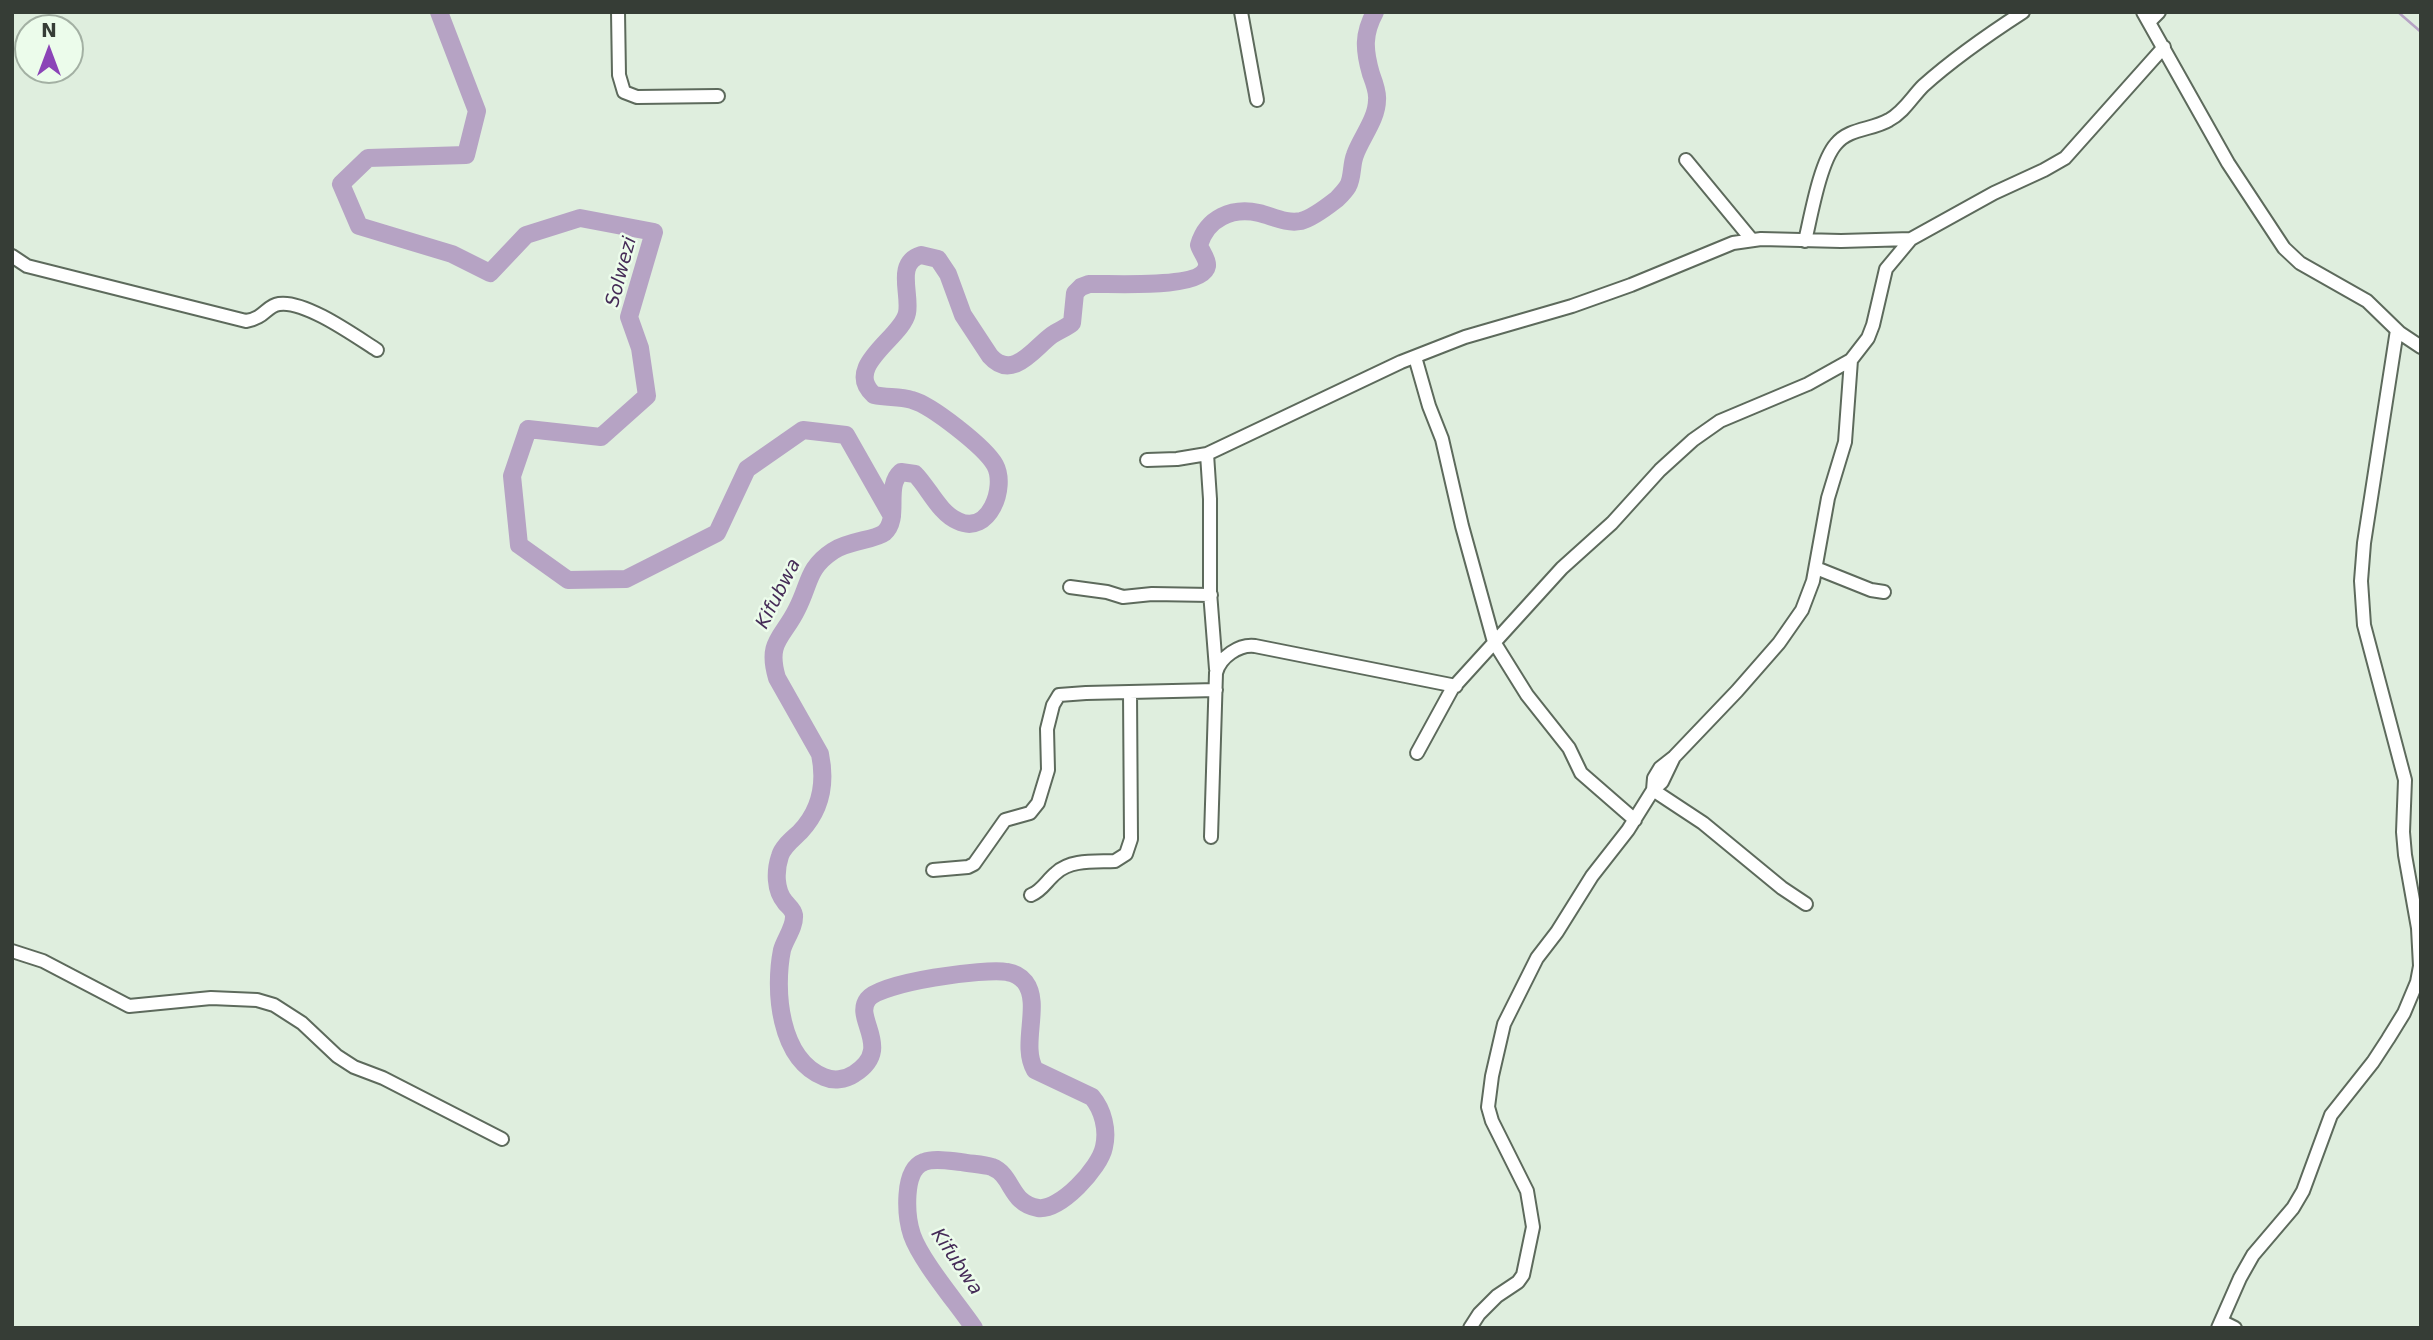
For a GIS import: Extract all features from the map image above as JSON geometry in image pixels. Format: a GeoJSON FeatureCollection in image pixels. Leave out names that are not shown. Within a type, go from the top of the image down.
{"type":"FeatureCollection","features":[{"type":"Feature","properties":{"kind":"street"},"geometry":{"type":"LineString","coordinates":[[618,12],[619,75],[624,92],[637,97],[718,96]]}},
{"type":"Feature","properties":{"kind":"street"},"geometry":{"type":"LineString","coordinates":[[1241,12],[1257,100]]}},
{"type":"Feature","properties":{"kind":"street"},"geometry":{"type":"LineString","coordinates":[[1805,241],[1828,158],[1835,144],[1853,132],[1874,127],[1893,118],[1939,73],[2023,12]]}},
{"type":"Feature","properties":{"kind":"street"},"geometry":{"type":"LineString","coordinates":[[2159,12],[2146,17],[2228,163],[2284,248],[2300,263],[2367,301],[2396,330],[2421,347]]}},
{"type":"Feature","properties":{"kind":"street"},"geometry":{"type":"LineString","coordinates":[[1417,753],[1455,686],[1562,568],[1612,523],[1660,470],[1693,440],[1720,421],[1808,384],[1851,360],[1868,338],[1873,325],[1886,269],[1911,239],[2065,158],[2164,47]]}},
{"type":"Feature","properties":{"kind":"street"},"geometry":{"type":"LineString","coordinates":[[1686,160],[1752,240]]}},
{"type":"Feature","properties":{"kind":"street"},"geometry":{"type":"LineString","coordinates":[[1147,460],[1207,454],[1415,357],[1465,337],[1572,306],[1632,285],[1721,247],[1752,240],[1911,239]]}},
{"type":"Feature","properties":{"kind":"street"},"geometry":{"type":"LineString","coordinates":[[12,256],[27,265],[246,321],[257,319],[275,305],[293,305],[331,320],[377,350]]}},
{"type":"Feature","properties":{"kind":"street"},"geometry":{"type":"LineString","coordinates":[[2235,1328],[2219,1325],[2239,1278],[2253,1255],[2304,1191],[2331,1115],[2373,1062],[2394,1030],[2414,993],[2420,975],[2418,928],[2405,855],[2405,780],[2364,625],[2361,604],[2364,543],[2396,330]]}},
{"type":"Feature","properties":{"kind":"street"},"geometry":{"type":"LineString","coordinates":[[1415,357],[1442,439],[1462,526],[1494,642],[1527,695],[1569,748],[1581,773],[1635,820]]}},
{"type":"Feature","properties":{"kind":"street"},"geometry":{"type":"LineString","coordinates":[[1470,1328],[1479,1314],[1497,1296],[1518,1282],[1523,1275],[1533,1227],[1527,1191],[1492,1121],[1488,1107],[1504,1024],[1537,958],[1557,932],[1592,876],[1635,820],[1653,790],[1662,782],[1674,757],[1756,670],[1796,621],[1806,601],[1816,568],[1828,498],[1846,435],[1851,360]]}},
{"type":"Feature","properties":{"kind":"street"},"geometry":{"type":"LineString","coordinates":[[1207,454],[1210,595],[1216,673],[1211,837]]}},
{"type":"Feature","properties":{"kind":"street"},"geometry":{"type":"LineString","coordinates":[[1816,568],[1871,590],[1884,592]]}},
{"type":"Feature","properties":{"kind":"street"},"geometry":{"type":"LineString","coordinates":[[1070,587],[1123,597],[1152,594],[1210,595]]}},
{"type":"Feature","properties":{"kind":"street"},"geometry":{"type":"LineString","coordinates":[[1216,673],[1222,661],[1248,646],[1455,686]]}},
{"type":"Feature","properties":{"kind":"street"},"geometry":{"type":"LineString","coordinates":[[933,870],[968,867],[974,863],[1005,820],[1027,815],[1035,809],[1046,781],[1047,729],[1053,705],[1059,695],[1216,690]]}},
{"type":"Feature","properties":{"kind":"street"},"geometry":{"type":"LineString","coordinates":[[1031,895],[1067,865],[1115,861],[1122,859],[1130,848],[1130,692]]}},
{"type":"Feature","properties":{"kind":"street"},"geometry":{"type":"LineString","coordinates":[[1653,790],[1703,823],[1782,888],[1806,904]]}},
{"type":"Feature","properties":{"kind":"street"},"geometry":{"type":"LineString","coordinates":[[12,951],[43,961],[129,1006],[211,998],[257,1000],[274,1005],[302,1023],[337,1056],[354,1067],[383,1078],[502,1139]]}},
{"type":"Feature","properties":{"kind":"waterway","name":"Solwezi"},"geometry":{"type":"LineString","coordinates":[[439,12],[477,111],[466,155],[368,158],[341,184],[359,226],[452,254],[490,273],[526,235],[580,218],[654,232],[629,317],[640,348],[647,396],[601,437],[528,429],[512,476],[519,545],[568,580],[626,579],[717,533],[747,469],[803,430],[846,435],[892,516]]}},
{"type":"Feature","properties":{"kind":"waterway","name":"Kifubwa"},"geometry":{"type":"LineString","coordinates":[[974,1328],[931,1269],[912,1235],[907,1206],[912,1174],[924,1162],[932,1160],[988,1166],[1004,1176],[1022,1201],[1038,1208],[1047,1207],[1067,1196],[1095,1166],[1104,1147],[1104,1120],[1092,1097],[1035,1070],[1030,1049],[1030,991],[1023,980],[1010,973],[978,972],[934,978],[877,993],[868,999],[864,1007],[872,1044],[871,1054],[866,1064],[847,1078],[824,1077],[809,1068],[797,1055],[783,1022],[779,984],[782,950],[794,915],[779,892],[777,868],[783,849],[813,815],[822,786],[822,765],[820,754],[777,678],[774,666],[775,648],[818,564],[839,548],[880,535],[889,527],[894,486],[901,472],[915,474],[945,512],[958,521],[969,524],[979,522],[986,516],[997,496],[999,485],[995,465],[969,438],[921,403],[874,395],[866,384],[865,373],[869,363],[903,323],[907,313],[906,272],[913,259],[921,255],[938,259],[948,274],[963,315],[990,356],[1007,365],[1023,360],[1052,335],[1072,323],[1075,293],[1081,287],[1089,284],[1173,282],[1202,274],[1207,266],[1199,245],[1203,236],[1214,221],[1230,213],[1259,213],[1290,221],[1301,221],[1310,217],[1337,199],[1348,186],[1355,155],[1374,114],[1377,94],[1366,42],[1368,28],[1375,12]]}},
{"type":"Feature","properties":{"kind":"waterway"},"geometry":{"type":"LineString","coordinates":[[2398,12],[2421,32]]}}]}
